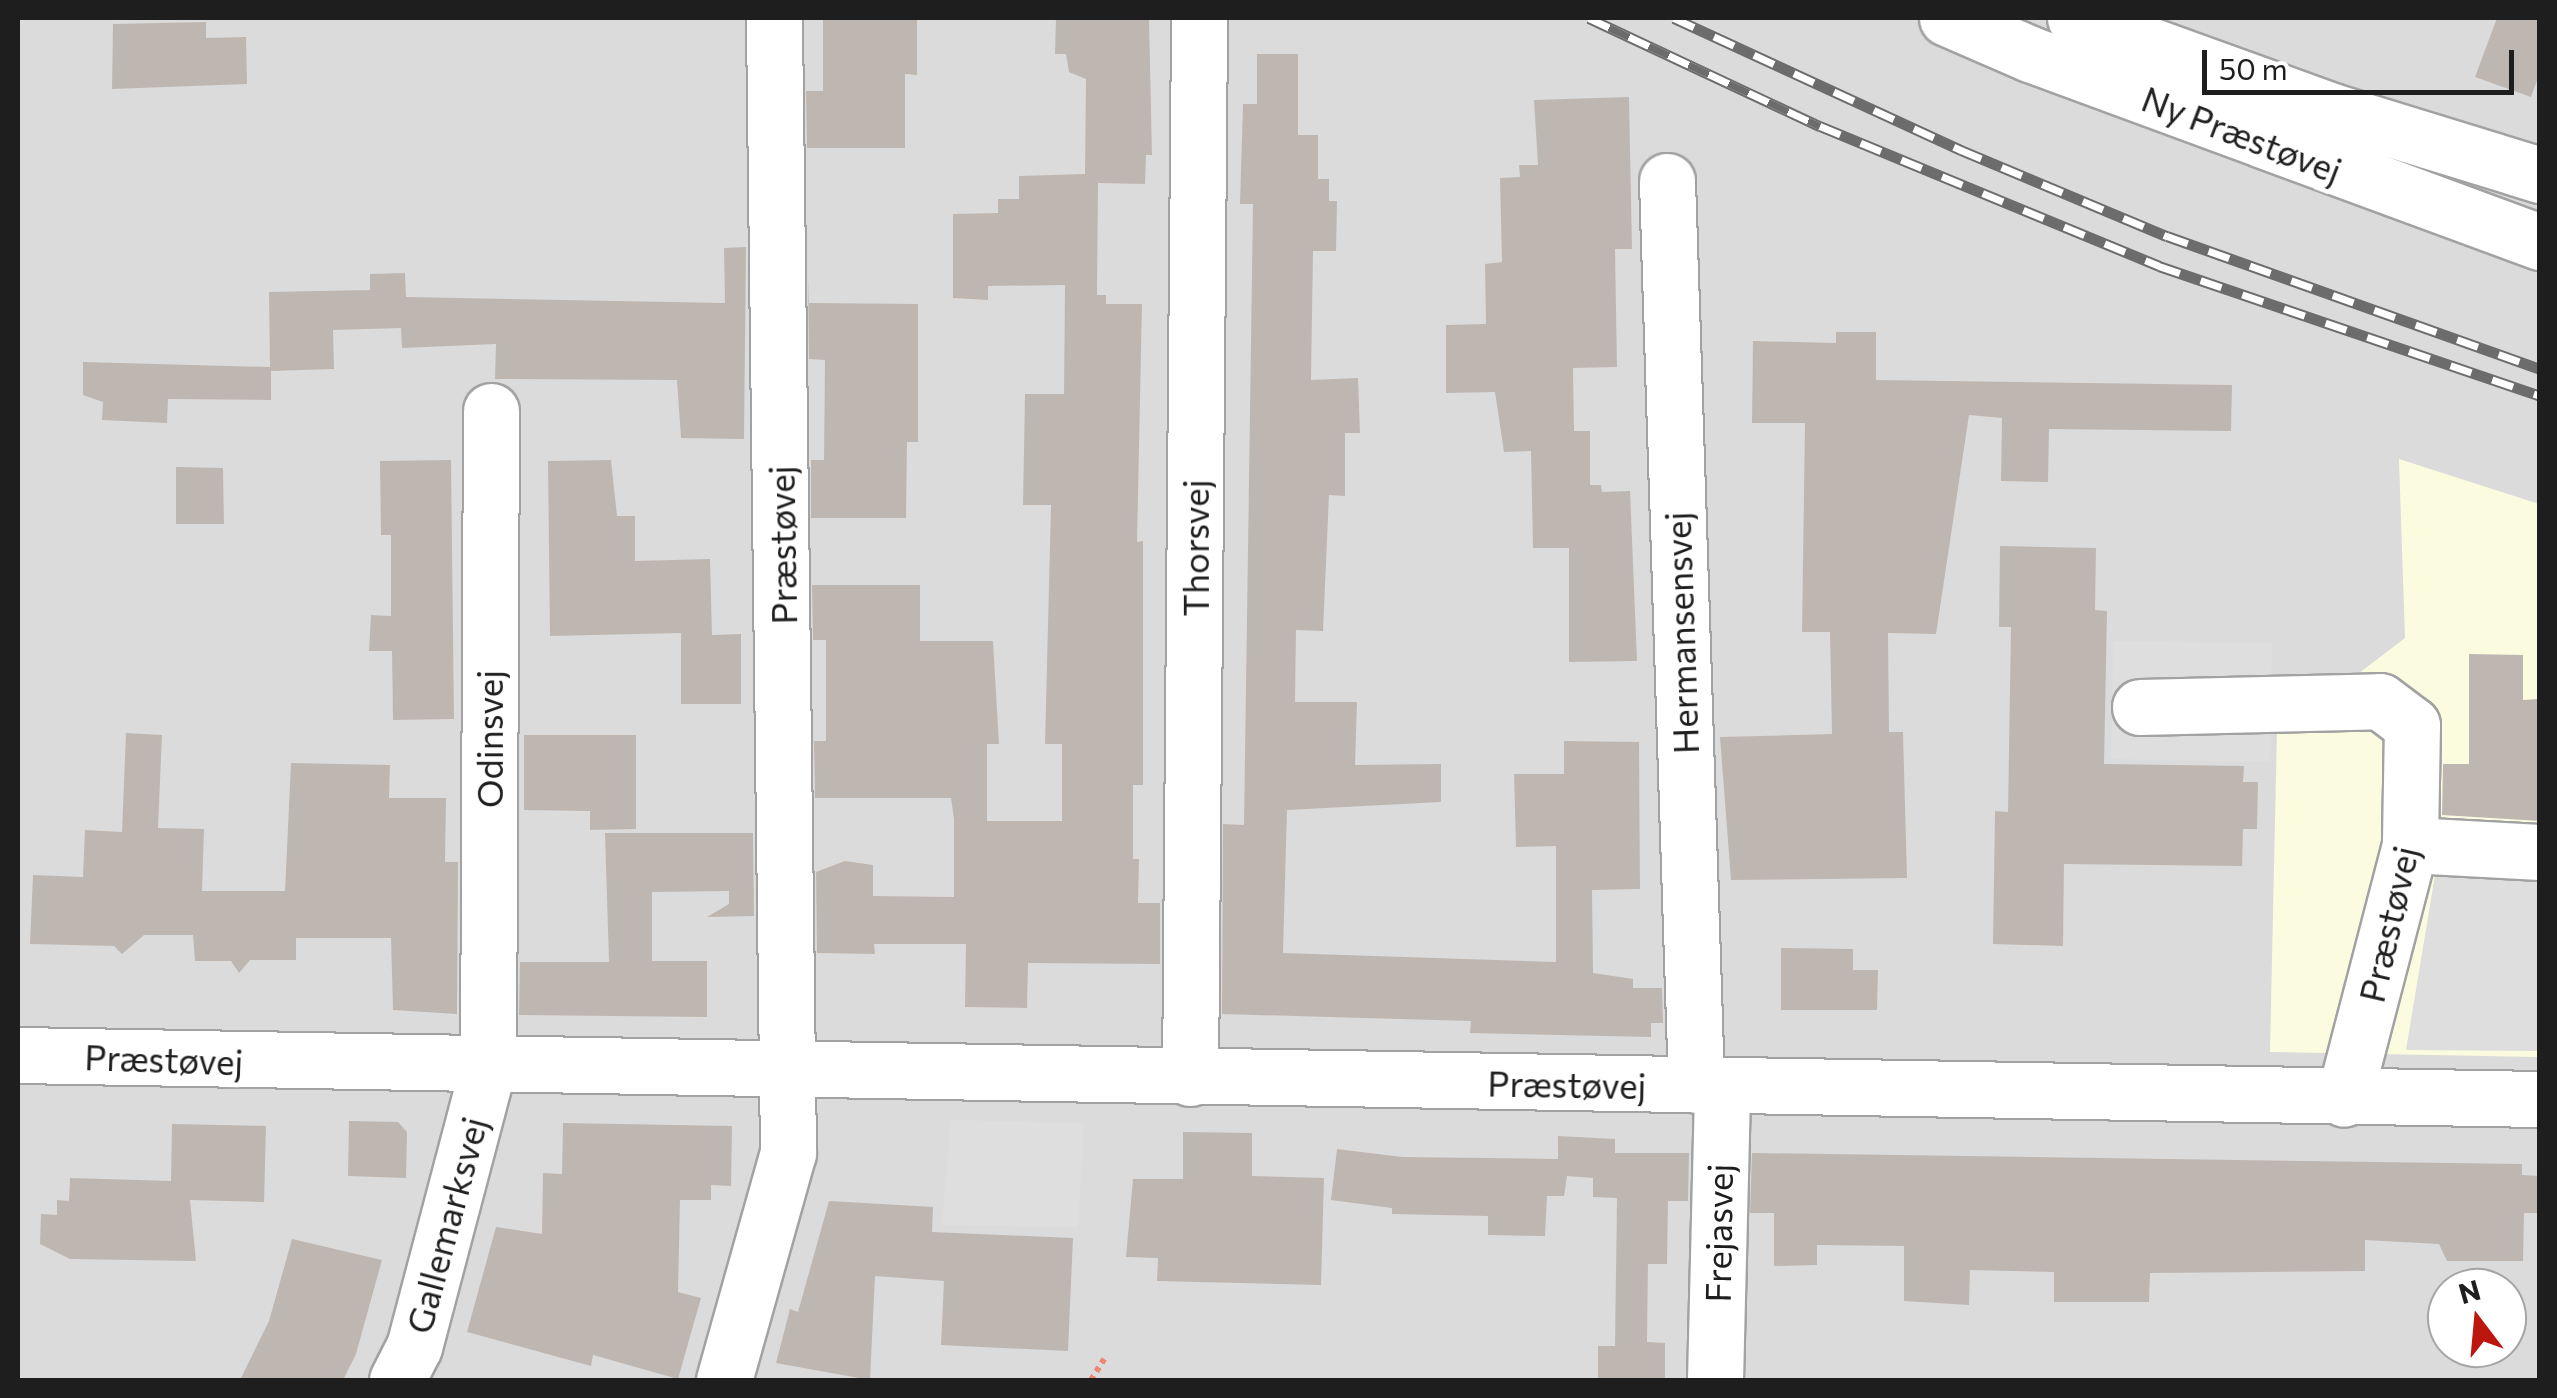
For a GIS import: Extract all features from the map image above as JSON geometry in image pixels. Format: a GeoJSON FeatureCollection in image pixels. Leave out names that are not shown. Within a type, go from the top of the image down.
{"type":"FeatureCollection","features":[{"type":"Feature","properties":{"kind":"street","name":"Præstøvej"},"geometry":{"type":"LineString","coordinates":[[774,18],[790,1072]]}},
{"type":"Feature","properties":{"kind":"street","name":"Thorsvej"},"geometry":{"type":"LineString","coordinates":[[1190,1078],[1199,18]]}},
{"type":"Feature","properties":{"kind":"street","name":"Ny Præstøvej"},"geometry":{"type":"LineString","coordinates":[[1948,18],[2030,54],[2540,242]]}},
{"type":"Feature","properties":{"kind":"street"},"geometry":{"type":"LineString","coordinates":[[2075,18],[2332,111],[2540,175]]}},
{"type":"Feature","properties":{"kind":"street","name":"Hermansensvej"},"geometry":{"type":"LineString","coordinates":[[1666,181],[1709,1086]]}},
{"type":"Feature","properties":{"kind":"street","name":"Odinsvej"},"geometry":{"type":"LineString","coordinates":[[488,1068],[491,411]]}},
{"type":"Feature","properties":{"kind":"street","name":"Præstøvej"},"geometry":{"type":"LineString","coordinates":[[2140,708],[2380,701],[2412,725],[2410,845],[2344,1100]]}},
{"type":"Feature","properties":{"kind":"street"},"geometry":{"type":"LineString","coordinates":[[2410,845],[2540,852]]}},
{"type":"Feature","properties":{"kind":"street","name":"Præstøvej"},"geometry":{"type":"LineString","coordinates":[[18,1054],[488,1068],[1709,1086],[2344,1100],[2540,1099]]}},
{"type":"Feature","properties":{"kind":"street","name":"Gallemarksvej"},"geometry":{"type":"LineString","coordinates":[[398,1380],[414,1347],[488,1068]]}},
{"type":"Feature","properties":{"kind":"street"},"geometry":{"type":"LineString","coordinates":[[724,1380],[788,1153],[790,1072]]}},
{"type":"Feature","properties":{"kind":"street","name":"Frejasvej"},"geometry":{"type":"LineString","coordinates":[[1709,1086],[1715,1380]]}},
{"type":"Feature","properties":{"kind":"path"},"geometry":{"type":"LineString","coordinates":[[1091,1380],[1104,1359]]}},
{"type":"Feature","properties":{"kind":"shaded area"},"geometry":{"type":"Polygon","coordinates":[[[18,18],[2539,18],[2539,1380],[18,1380],[18,18]]]}},
{"type":"Feature","properties":{"kind":"shaded area"},"geometry":{"type":"Polygon","coordinates":[[[2399,459],[2539,504],[2539,1057],[2270,1052],[2278,683],[2358,674],[2405,638],[2399,459]]]}},
{"type":"Feature","properties":{"kind":"shaded area"},"geometry":{"type":"Polygon","coordinates":[[[2113,641],[2272,643],[2270,762],[2111,759],[2113,641]]]}},
{"type":"Feature","properties":{"kind":"shaded area"},"geometry":{"type":"Polygon","coordinates":[[[2436,869],[2539,871],[2539,1051],[2406,1050],[2436,869]]]}},
{"type":"Feature","properties":{"kind":"shaded area"},"geometry":{"type":"Polygon","coordinates":[[[951,1120],[1084,1123],[1078,1227],[942,1225],[951,1120]]]}},
{"type":"Feature","properties":{"kind":"building"},"geometry":{"type":"Polygon","coordinates":[[[823,18],[917,18],[917,75],[905,74],[905,148],[807,148],[806,91],[823,91],[823,18]]]}},
{"type":"Feature","properties":{"kind":"building"},"geometry":{"type":"Polygon","coordinates":[[[1056,18],[1149,18],[1152,155],[1146,155],[1145,184],[1098,183],[1097,295],[1106,295],[1106,304],[1142,304],[1137,542],[1143,541],[1143,785],[1133,785],[1133,859],[1139,859],[1138,903],[1160,903],[1160,964],[1028,963],[1027,1008],[965,1007],[966,944],[874,944],[875,954],[817,953],[816,872],[845,861],[873,865],[873,896],[954,897],[954,819],[951,798],[815,798],[814,741],[826,741],[826,640],[813,640],[812,585],[920,585],[920,641],[993,641],[999,744],[987,744],[987,821],[1062,821],[1062,744],[1045,744],[1051,505],[1023,505],[1025,394],[1064,394],[1065,285],[988,286],[988,300],[953,298],[953,214],[998,213],[998,199],[1019,199],[1019,176],[1085,174],[1086,79],[1069,72],[1066,54],[1055,54],[1056,18]]]}},
{"type":"Feature","properties":{"kind":"building"},"geometry":{"type":"Polygon","coordinates":[[[2497,18],[2540,18],[2540,72],[2531,97],[2475,77],[2497,18]]]}},
{"type":"Feature","properties":{"kind":"building"},"geometry":{"type":"Polygon","coordinates":[[[206,22],[206,38],[246,37],[247,84],[112,89],[113,24],[206,22]]]}},
{"type":"Feature","properties":{"kind":"building"},"geometry":{"type":"Polygon","coordinates":[[[1257,54],[1298,54],[1298,135],[1318,135],[1318,179],[1329,179],[1329,201],[1337,201],[1336,251],[1313,251],[1311,380],[1358,378],[1360,433],[1345,433],[1345,496],[1329,495],[1323,631],[1296,630],[1295,702],[1357,702],[1355,765],[1441,764],[1441,802],[1287,810],[1283,953],[1556,962],[1556,846],[1516,847],[1514,774],[1564,774],[1564,741],[1639,742],[1640,889],[1592,890],[1593,973],[1633,979],[1633,988],[1662,988],[1663,1023],[1651,1023],[1651,1037],[1470,1033],[1471,1021],[1222,1014],[1223,824],[1244,825],[1253,204],[1240,204],[1243,104],[1257,104],[1257,54]]]}},
{"type":"Feature","properties":{"kind":"building"},"geometry":{"type":"Polygon","coordinates":[[[1629,97],[1632,249],[1615,249],[1617,367],[1573,368],[1574,431],[1590,431],[1590,485],[1601,485],[1602,492],[1630,491],[1637,661],[1569,662],[1569,548],[1533,548],[1531,451],[1504,452],[1495,392],[1446,393],[1446,325],[1486,324],[1485,264],[1502,262],[1500,178],[1520,177],[1519,165],[1538,165],[1534,100],[1629,97]]]}},
{"type":"Feature","properties":{"kind":"building"},"geometry":{"type":"Polygon","coordinates":[[[746,247],[744,439],[681,438],[677,380],[495,379],[496,344],[402,348],[401,328],[333,330],[334,369],[271,371],[271,400],[168,399],[167,423],[102,420],[103,402],[83,395],[83,362],[270,367],[269,292],[370,290],[370,274],[405,273],[406,297],[725,303],[724,248],[746,247]]]}},
{"type":"Feature","properties":{"kind":"building"},"geometry":{"type":"Polygon","coordinates":[[[808,279],[809,303],[918,304],[918,442],[907,442],[906,518],[811,518],[811,460],[824,460],[825,360],[809,359],[808,279]]]}},
{"type":"Feature","properties":{"kind":"building"},"geometry":{"type":"Polygon","coordinates":[[[1836,332],[1876,332],[1876,380],[2232,385],[2231,431],[2049,429],[2048,482],[2001,481],[2002,418],[1969,415],[1936,634],[1888,633],[1889,732],[1903,732],[1907,878],[1731,880],[1720,737],[1832,734],[1830,632],[1802,632],[1805,423],[1752,423],[1753,341],[1836,343],[1836,332]]]}},
{"type":"Feature","properties":{"kind":"building"},"geometry":{"type":"Polygon","coordinates":[[[451,460],[454,719],[393,720],[392,651],[369,651],[371,615],[391,616],[391,535],[381,535],[380,461],[451,460]]]}},
{"type":"Feature","properties":{"kind":"building"},"geometry":{"type":"Polygon","coordinates":[[[611,460],[617,516],[635,516],[635,561],[710,559],[712,635],[741,634],[741,704],[681,704],[681,633],[550,636],[548,461],[611,460]]]}},
{"type":"Feature","properties":{"kind":"building"},"geometry":{"type":"Polygon","coordinates":[[[176,467],[223,468],[224,524],[176,524],[176,467]]]}},
{"type":"Feature","properties":{"kind":"building"},"geometry":{"type":"Polygon","coordinates":[[[2000,546],[2096,548],[2095,610],[2107,611],[2104,764],[2244,766],[2243,782],[2258,782],[2257,829],[2243,829],[2242,866],[2064,864],[2063,946],[1993,944],[1995,811],[2008,812],[2011,627],[1999,627],[2000,546]]]}},
{"type":"Feature","properties":{"kind":"building"},"geometry":{"type":"Polygon","coordinates":[[[2469,654],[2523,655],[2523,700],[2538,699],[2540,821],[2442,815],[2443,764],[2469,764],[2469,654]]]}},
{"type":"Feature","properties":{"kind":"building"},"geometry":{"type":"Polygon","coordinates":[[[126,733],[162,735],[158,828],[204,829],[202,891],[285,891],[291,763],[390,765],[389,798],[446,798],[445,862],[458,862],[457,1014],[393,1010],[391,938],[296,938],[296,960],[250,960],[239,973],[231,961],[195,961],[193,935],[144,935],[122,954],[114,946],[30,944],[33,875],[83,877],[85,830],[122,832],[126,733]]]}},
{"type":"Feature","properties":{"kind":"building"},"geometry":{"type":"Polygon","coordinates":[[[524,735],[636,735],[636,829],[590,830],[590,811],[524,810],[524,735]]]}},
{"type":"Feature","properties":{"kind":"building"},"geometry":{"type":"Polygon","coordinates":[[[605,833],[753,833],[754,916],[707,917],[729,904],[729,891],[652,892],[652,961],[707,961],[707,1017],[519,1015],[520,962],[609,962],[605,833]]]}},
{"type":"Feature","properties":{"kind":"building"},"geometry":{"type":"Polygon","coordinates":[[[1781,948],[1853,949],[1853,970],[1878,970],[1877,1010],[1781,1010],[1781,948]]]}},
{"type":"Feature","properties":{"kind":"building"},"geometry":{"type":"Polygon","coordinates":[[[349,1121],[398,1122],[407,1132],[406,1178],[348,1176],[349,1121]]]}},
{"type":"Feature","properties":{"kind":"building"},"geometry":{"type":"Polygon","coordinates":[[[563,1123],[732,1126],[731,1186],[711,1185],[711,1200],[680,1200],[678,1292],[701,1298],[678,1379],[593,1355],[591,1366],[467,1332],[496,1227],[542,1234],[543,1173],[562,1174],[563,1123]]]}},
{"type":"Feature","properties":{"kind":"building"},"geometry":{"type":"Polygon","coordinates":[[[172,1124],[266,1126],[264,1202],[190,1200],[196,1261],[70,1259],[40,1244],[41,1214],[57,1215],[57,1200],[69,1201],[70,1178],[171,1181],[172,1124]]]}},
{"type":"Feature","properties":{"kind":"building"},"geometry":{"type":"Polygon","coordinates":[[[1183,1132],[1252,1133],[1252,1176],[1324,1178],[1321,1285],[1157,1281],[1158,1258],[1126,1257],[1133,1179],[1183,1179],[1183,1132]]]}},
{"type":"Feature","properties":{"kind":"building"},"geometry":{"type":"Polygon","coordinates":[[[1558,1136],[1615,1139],[1615,1153],[1689,1153],[1688,1201],[1668,1201],[1667,1264],[1648,1264],[1647,1342],[1665,1343],[1665,1380],[1598,1380],[1598,1346],[1615,1346],[1617,1198],[1593,1197],[1593,1178],[1567,1176],[1564,1196],[1547,1196],[1545,1236],[1488,1235],[1488,1216],[1392,1214],[1392,1208],[1331,1200],[1337,1149],[1402,1157],[1558,1159],[1558,1136]]]}},
{"type":"Feature","properties":{"kind":"building"},"geometry":{"type":"Polygon","coordinates":[[[1752,1153],[2522,1164],[2522,1175],[2540,1176],[2540,1213],[2524,1213],[2523,1261],[2447,1261],[2439,1244],[2365,1240],[2365,1271],[2150,1273],[2149,1302],[2054,1302],[2054,1272],[1970,1270],[1969,1305],[1904,1301],[1904,1246],[1817,1245],[1817,1265],[1774,1266],[1774,1213],[1750,1213],[1752,1153]]]}},
{"type":"Feature","properties":{"kind":"building"},"geometry":{"type":"Polygon","coordinates":[[[829,1201],[933,1207],[932,1232],[1073,1238],[1068,1351],[941,1345],[944,1281],[875,1276],[870,1380],[776,1363],[790,1309],[798,1312],[829,1201]]]}},
{"type":"Feature","properties":{"kind":"building"},"geometry":{"type":"Polygon","coordinates":[[[292,1239],[382,1260],[356,1354],[343,1380],[240,1380],[269,1321],[292,1239]]]}},
{"type":"Feature","properties":{"kind":"railway"},"geometry":{"type":"LineString","coordinates":[[1589,18],[1820,126],[2159,266],[2540,396]]}},
{"type":"Feature","properties":{"kind":"railway"},"geometry":{"type":"LineString","coordinates":[[1674,18],[1961,150],[2167,236],[2540,369]]}}]}
